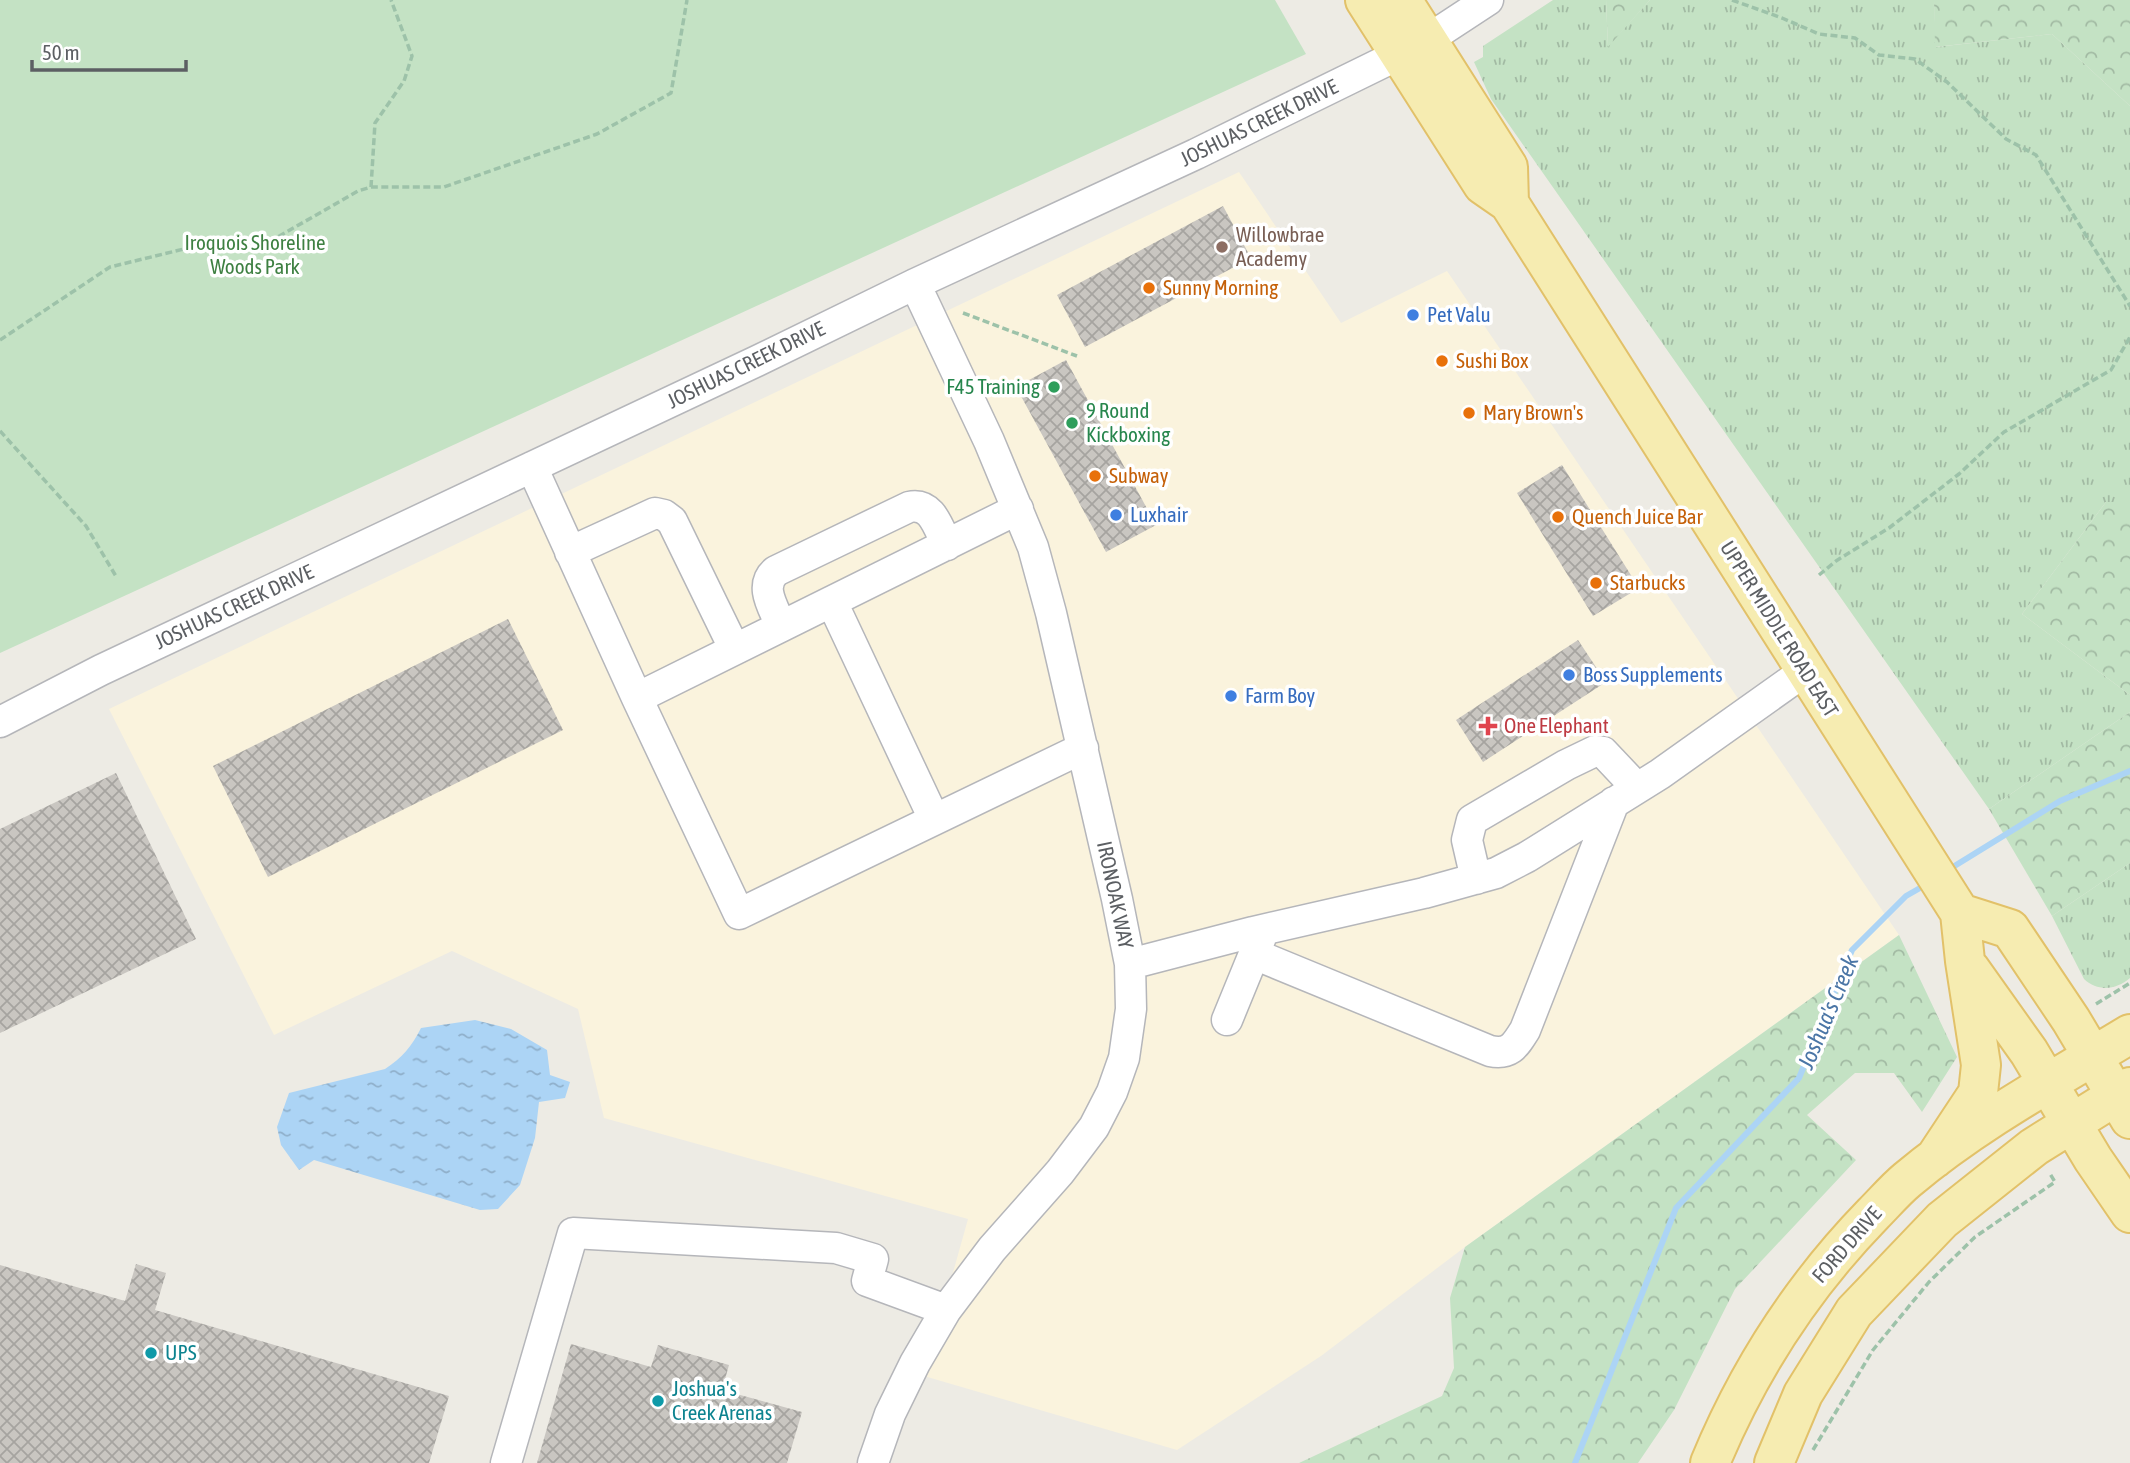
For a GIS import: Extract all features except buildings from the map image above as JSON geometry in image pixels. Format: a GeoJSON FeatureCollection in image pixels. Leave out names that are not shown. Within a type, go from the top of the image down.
{"type":"FeatureCollection","features":[{"type":"Feature","properties":{"kind":"main road","name":"UPPER MIDDLE ROAD EAST"},"geometry":{"type":"LineString","coordinates":[[1365,0],[1413,47],[1508,167],[1509,204],[1956,907],[1965,961],[2029,1052],[2071,1124],[2130,1213]]}},
{"type":"Feature","properties":{"kind":"main road","name":"UPPER MIDDLE ROAD EAST"},"geometry":{"type":"LineString","coordinates":[[1402,0],[1413,47]]}},
{"type":"Feature","properties":{"kind":"main road"},"geometry":{"type":"LineString","coordinates":[[1774,1463],[1803,1394],[1854,1312],[1942,1220],[2034,1147],[2071,1124],[2125,1100],[2010,929],[1956,907]]}},
{"type":"Feature","properties":{"kind":"main road"},"geometry":{"type":"LineString","coordinates":[[1935,1158],[1978,1093],[1981,1065],[1965,961]]}},
{"type":"Feature","properties":{"kind":"main road","name":"FORD DRIVE"},"geometry":{"type":"LineString","coordinates":[[1710,1463],[1761,1358],[1802,1298],[1850,1238],[1904,1183],[1935,1158],[2130,1034]]}},
{"type":"Feature","properties":{"kind":"street","name":"JOSHUAS CREEK DRIVE"},"geometry":{"type":"LineString","coordinates":[[0,722],[101,670],[915,284],[1196,154],[1413,47],[1488,0]]}},
{"type":"Feature","properties":{"kind":"street","name":"IRONOAK WAY"},"geometry":{"type":"LineString","coordinates":[[873,1463],[890,1414],[915,1363],[946,1310],[992,1249],[1078,1149],[1106,1104],[1126,1048],[1131,1009],[1130,964],[1083,748],[1033,547],[989,441],[915,284]]}},
{"type":"Feature","properties":{"kind":"street"},"geometry":{"type":"LineString","coordinates":[[532,467],[739,914],[1083,748]]}},
{"type":"Feature","properties":{"kind":"street"},"geometry":{"type":"LineString","coordinates":[[781,626],[766,588],[769,577],[776,571],[917,505],[932,514],[947,545]]}},
{"type":"Feature","properties":{"kind":"street"},"geometry":{"type":"LineString","coordinates":[[637,698],[1018,509]]}},
{"type":"Feature","properties":{"kind":"street"},"geometry":{"type":"LineString","coordinates":[[570,552],[655,513],[664,515],[672,522],[734,648]]}},
{"type":"Feature","properties":{"kind":"street"},"geometry":{"type":"LineString","coordinates":[[832,601],[934,819]]}},
{"type":"Feature","properties":{"kind":"street"},"geometry":{"type":"LineString","coordinates":[[1130,964],[1259,942],[1496,873],[1527,857],[1625,795],[1805,671]]}},
{"type":"Feature","properties":{"kind":"street"},"geometry":{"type":"LineString","coordinates":[[1476,879],[1467,840],[1472,820],[1566,765],[1595,751],[1603,752],[1625,795]]}},
{"type":"Feature","properties":{"kind":"street"},"geometry":{"type":"LineString","coordinates":[[1259,942],[1490,1051],[1501,1053],[1511,1049],[1525,1030],[1625,795]]}},
{"type":"Feature","properties":{"kind":"street"},"geometry":{"type":"LineString","coordinates":[[1227,1020],[1259,942]]}},
{"type":"Feature","properties":{"kind":"street"},"geometry":{"type":"LineString","coordinates":[[506,1463],[573,1233],[836,1248],[873,1259],[867,1281],[946,1310]]}},
{"type":"Feature","properties":{"kind":"path"},"geometry":{"type":"LineString","coordinates":[[372,187],[375,122],[404,81],[412,56],[391,0]]}},
{"type":"Feature","properties":{"kind":"path"},"geometry":{"type":"LineString","coordinates":[[0,340],[110,267],[188,248],[269,242],[358,191],[372,187],[444,187],[597,134],[671,93],[687,0]]}},
{"type":"Feature","properties":{"kind":"path"},"geometry":{"type":"LineString","coordinates":[[1732,0],[1819,34],[1855,37],[1879,55],[1915,59],[1947,82],[2006,139],[2036,155],[2130,306]]}},
{"type":"Feature","properties":{"kind":"path"},"geometry":{"type":"LineString","coordinates":[[963,313],[1077,356]]}},
{"type":"Feature","properties":{"kind":"path"},"geometry":{"type":"LineString","coordinates":[[1819,575],[1909,513],[1958,474],[2004,432],[2111,370],[2130,337]]}},
{"type":"Feature","properties":{"kind":"path"},"geometry":{"type":"LineString","coordinates":[[0,431],[86,526],[117,578]]}},
{"type":"Feature","properties":{"kind":"shaded area"},"geometry":{"type":"Polygon","coordinates":[[[1239,172],[1341,323],[1447,271],[1899,935],[1465,1247],[1321,1356],[1177,1450],[924,1376],[968,1219],[604,1118],[578,1009],[452,951],[274,1035],[109,709],[1239,172]]]}},
{"type":"Feature","properties":{"kind":"green space","name":"Iroquois Shoreline Woods Park"},"geometry":{"type":"Polygon","coordinates":[[[0,0],[1275,0],[1306,54],[0,653],[0,0]]]}},
{"type":"Feature","properties":{"kind":"green space"},"geometry":{"type":"Polygon","coordinates":[[[1553,0],[1606,0],[1608,46],[1650,0],[1934,0],[1936,47],[2052,34],[2130,106],[2130,502],[2106,502],[2022,614],[2130,695],[2130,712],[1989,809],[1491,99],[1474,62],[1483,57],[1483,46],[1553,0]]]}},
{"type":"Feature","properties":{"kind":"green space"},"geometry":{"type":"Polygon","coordinates":[[[1606,0],[1650,0],[1608,47],[1606,0]]]}},
{"type":"Feature","properties":{"kind":"green space"},"geometry":{"type":"Polygon","coordinates":[[[1934,0],[2130,0],[2130,106],[2052,34],[1935,47],[1934,0]]]}},
{"type":"Feature","properties":{"kind":"green space"},"geometry":{"type":"Polygon","coordinates":[[[2106,502],[2130,502],[2130,695],[2022,614],[2106,502]]]}},
{"type":"Feature","properties":{"kind":"green space"},"geometry":{"type":"Polygon","coordinates":[[[2130,712],[2130,863],[2052,916],[1989,809],[2130,712]]]}},
{"type":"Feature","properties":{"kind":"green space"},"geometry":{"type":"Polygon","coordinates":[[[2130,863],[2130,978],[2119,985],[2101,988],[2084,979],[2052,916],[2130,863]]]}},
{"type":"Feature","properties":{"kind":"green space"},"geometry":{"type":"Polygon","coordinates":[[[1899,935],[1957,1057],[1922,1112],[1894,1073],[1855,1073],[1807,1115],[1856,1160],[1735,1289],[1674,1410],[1638,1463],[1299,1463],[1442,1396],[1454,1368],[1450,1298],[1465,1247],[1899,935]]]}},
{"type":"Feature","properties":{"kind":"water"},"geometry":{"type":"Polygon","coordinates":[[[475,1020],[511,1029],[547,1050],[550,1075],[570,1082],[565,1098],[539,1102],[535,1138],[520,1185],[498,1209],[480,1210],[314,1160],[299,1170],[281,1145],[277,1127],[289,1093],[385,1069],[406,1051],[421,1028],[475,1020]]]}},
{"type":"Feature","properties":{"kind":"waterway","name":"Joshua's Creek"},"geometry":{"type":"LineString","coordinates":[[1948,870],[2060,801],[2130,771]]}},
{"type":"Feature","properties":{"kind":"waterway","name":"Joshua's Creek"},"geometry":{"type":"LineString","coordinates":[[1575,1463],[1676,1208],[1799,1078],[1852,950],[1906,896],[1927,884]]}},
{"type":"Feature","properties":{"kind":"place","name":"Willowbrae Academy"},"geometry":{"type":"Point","coordinates":[1222,247]}},
{"type":"Feature","properties":{"kind":"place","name":"Sunny Morning"},"geometry":{"type":"Point","coordinates":[1149,288]}},
{"type":"Feature","properties":{"kind":"place","name":"Pet Valu"},"geometry":{"type":"Point","coordinates":[1413,315]}},
{"type":"Feature","properties":{"kind":"place","name":"Sushi Box"},"geometry":{"type":"Point","coordinates":[1442,361]}},
{"type":"Feature","properties":{"kind":"place","name":"F45 Training"},"geometry":{"type":"Point","coordinates":[1054,387]}},
{"type":"Feature","properties":{"kind":"place","name":"Mary Brown's"},"geometry":{"type":"Point","coordinates":[1469,413]}},
{"type":"Feature","properties":{"kind":"place","name":"9 Round Kickboxing"},"geometry":{"type":"Point","coordinates":[1072,423]}},
{"type":"Feature","properties":{"kind":"place","name":"Subway"},"geometry":{"type":"Point","coordinates":[1095,476]}},
{"type":"Feature","properties":{"kind":"place","name":"Luxhair"},"geometry":{"type":"Point","coordinates":[1116,515]}},
{"type":"Feature","properties":{"kind":"place","name":"Quench Juice Bar"},"geometry":{"type":"Point","coordinates":[1558,517]}},
{"type":"Feature","properties":{"kind":"place","name":"Starbucks"},"geometry":{"type":"Point","coordinates":[1596,583]}},
{"type":"Feature","properties":{"kind":"place","name":"Boss Supplements"},"geometry":{"type":"Point","coordinates":[1569,675]}},
{"type":"Feature","properties":{"kind":"place","name":"Farm Boy"},"geometry":{"type":"Point","coordinates":[1231,696]}},
{"type":"Feature","properties":{"kind":"place","name":"One Elephant"},"geometry":{"type":"Point","coordinates":[1488,726]}},
{"type":"Feature","properties":{"kind":"place","name":"UPS"},"geometry":{"type":"Point","coordinates":[151,1353]}},
{"type":"Feature","properties":{"kind":"place","name":"Joshua's Creek Arenas"},"geometry":{"type":"Point","coordinates":[658,1401]}}]}
